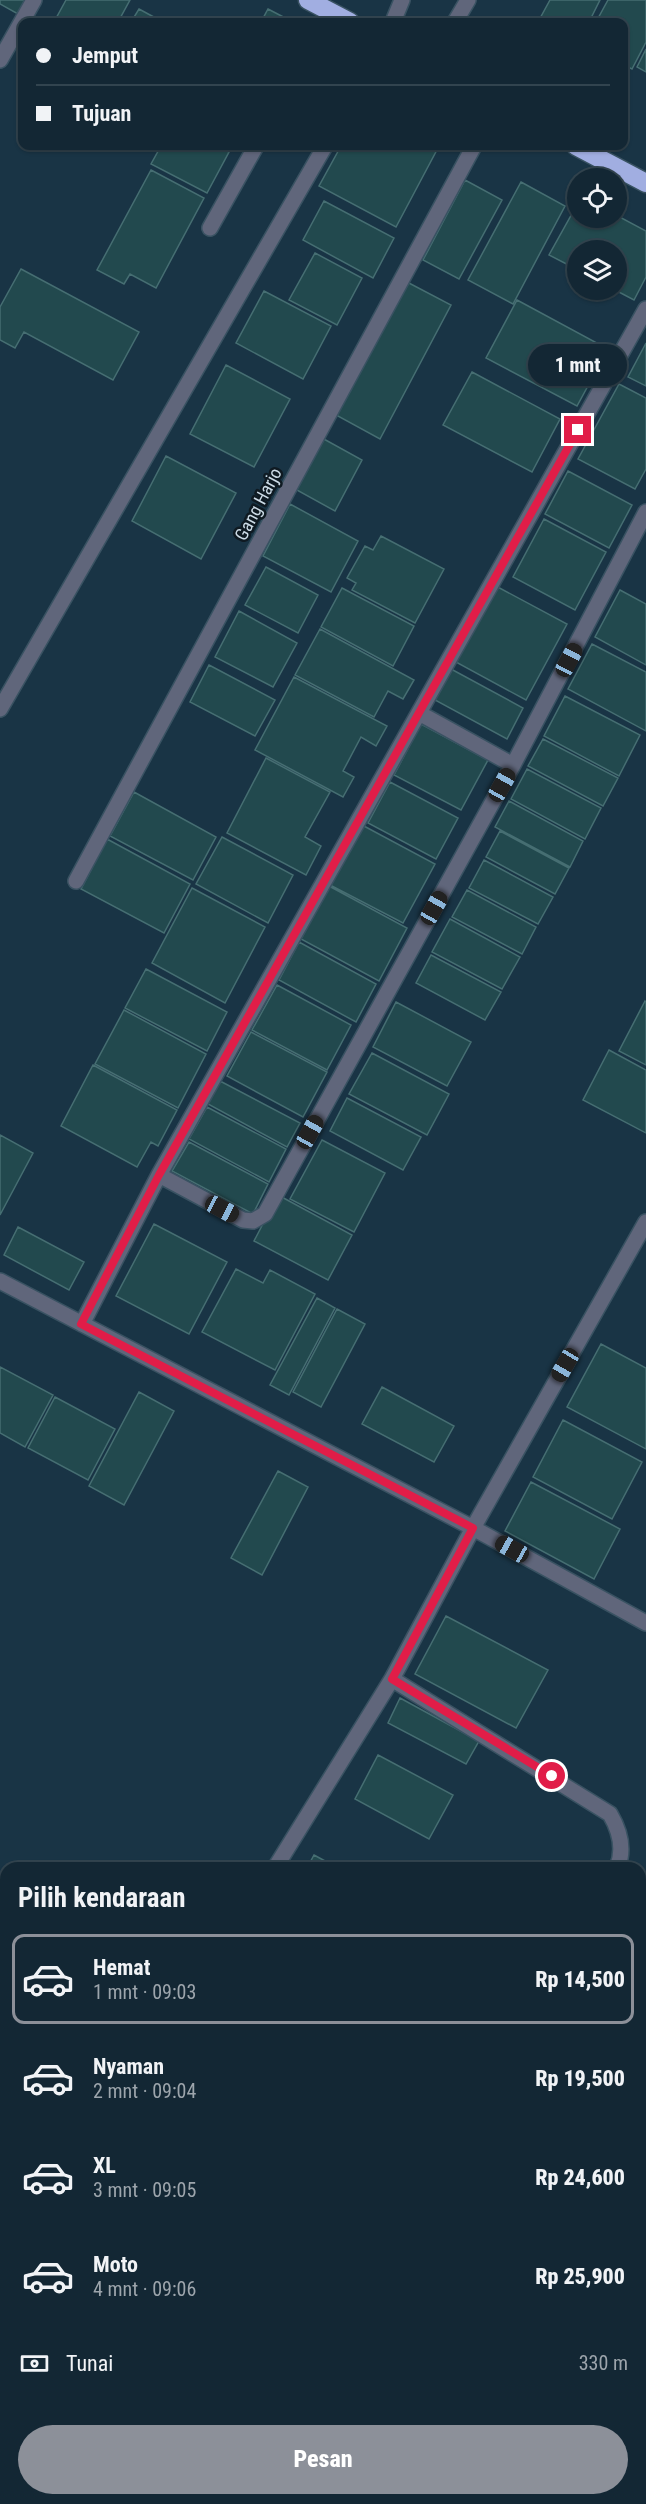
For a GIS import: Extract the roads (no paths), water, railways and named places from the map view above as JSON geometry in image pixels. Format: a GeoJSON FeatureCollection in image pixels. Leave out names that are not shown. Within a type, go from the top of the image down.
{"type":"FeatureCollection","features":[{"type":"Feature","properties":{"kind":"highway"},"geometry":{"type":"LineString","coordinates":[[309,0],[328,17]]}},
{"type":"Feature","properties":{"kind":"highway"},"geometry":{"type":"LineString","coordinates":[[584,150],[646,183]]}},
{"type":"Feature","properties":{"kind":"street"},"geometry":{"type":"LineString","coordinates":[[24,18],[34,0]]}},
{"type":"Feature","properties":{"kind":"street"},"geometry":{"type":"LineString","coordinates":[[395,18],[402,0]]}},
{"type":"Feature","properties":{"kind":"street"},"geometry":{"type":"LineString","coordinates":[[457,18],[468,0]]}},
{"type":"Feature","properties":{"kind":"street"},"geometry":{"type":"LineString","coordinates":[[0,60],[18,28]]}},
{"type":"Feature","properties":{"kind":"street"},"geometry":{"type":"LineString","coordinates":[[210,228],[254,150]]}},
{"type":"Feature","properties":{"kind":"street"},"geometry":{"type":"LineString","coordinates":[[0,709],[323,150]]}},
{"type":"Feature","properties":{"kind":"street","name":"Gang Harjo"},"geometry":{"type":"LineString","coordinates":[[76,881],[472,150]]}},
{"type":"Feature","properties":{"kind":"street"},"geometry":{"type":"LineString","coordinates":[[81,1324],[159,1175],[646,309]]}},
{"type":"Feature","properties":{"kind":"street"},"geometry":{"type":"LineString","coordinates":[[159,1175],[243,1220],[253,1221],[264,1214],[513,765],[646,512]]}},
{"type":"Feature","properties":{"kind":"street"},"geometry":{"type":"LineString","coordinates":[[419,713],[513,765]]}},
{"type":"Feature","properties":{"kind":"street"},"geometry":{"type":"LineString","coordinates":[[279,1862],[392,1679],[473,1528],[646,1222]]}},
{"type":"Feature","properties":{"kind":"street"},"geometry":{"type":"LineString","coordinates":[[0,1281],[473,1528],[646,1623]]}},
{"type":"Feature","properties":{"kind":"street"},"geometry":{"type":"LineString","coordinates":[[392,1679],[610,1814],[621,1842],[622,1852],[619,1862]]}}]}
